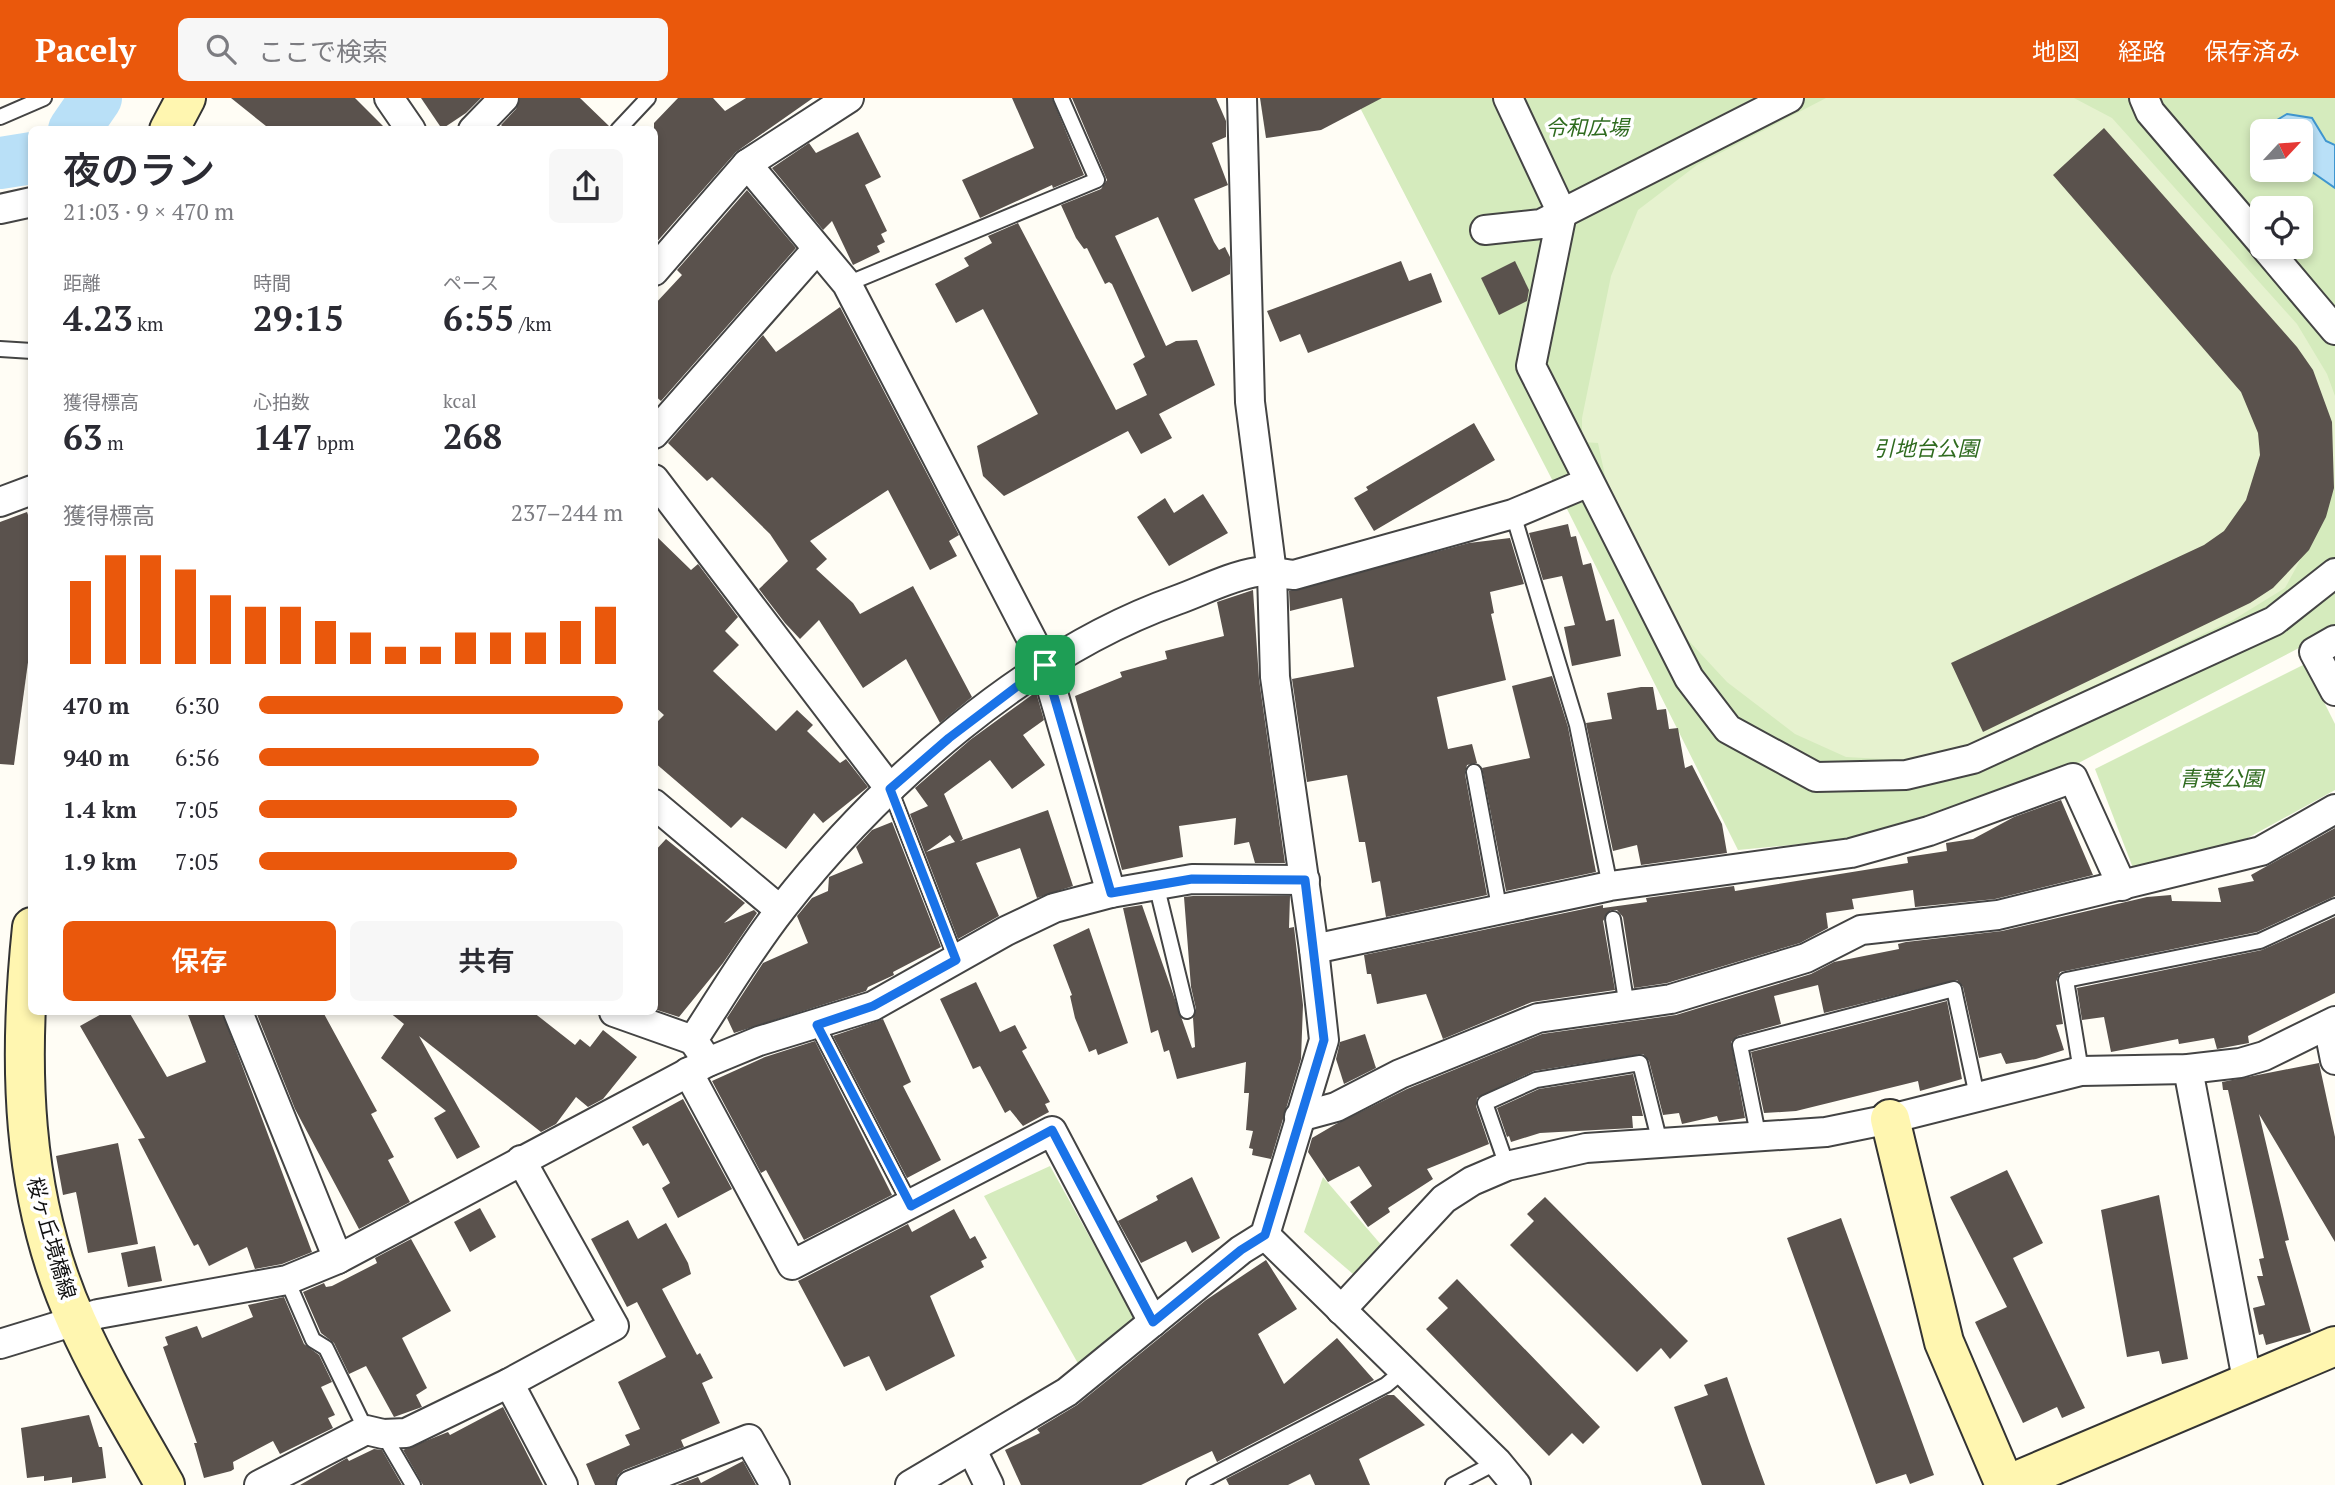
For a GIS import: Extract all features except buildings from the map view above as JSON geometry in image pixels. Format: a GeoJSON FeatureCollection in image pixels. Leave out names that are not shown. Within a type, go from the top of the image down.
{"type":"FeatureCollection","features":[{"type":"Feature","properties":{"kind":"street"},"geometry":{"type":"LineString","coordinates":[[389,98],[408,126]]}},
{"type":"Feature","properties":{"kind":"street"},"geometry":{"type":"LineString","coordinates":[[477,126],[504,98]]}},
{"type":"Feature","properties":{"kind":"street"},"geometry":{"type":"LineString","coordinates":[[658,266],[747,163],[849,98]]}},
{"type":"Feature","properties":{"kind":"street"},"geometry":{"type":"LineString","coordinates":[[910,1485],[1067,1392],[1241,1250],[1265,1235],[1324,1040],[1305,880],[1275,677],[1272,573],[1250,402],[1242,98]]}},
{"type":"Feature","properties":{"kind":"street"},"geometry":{"type":"LineString","coordinates":[[1508,98],[1562,213],[1531,366],[1689,678],[1728,729],[1816,777],[1906,775],[1973,760],[2274,621],[2335,573]]}},
{"type":"Feature","properties":{"kind":"street"},"geometry":{"type":"LineString","coordinates":[[1485,230],[1541,224],[1789,98]]}},
{"type":"Feature","properties":{"kind":"street"},"geometry":{"type":"LineString","coordinates":[[2144,98],[2150,112],[2250,230]]}},
{"type":"Feature","properties":{"kind":"street"},"geometry":{"type":"LineString","coordinates":[[747,163],[847,284],[1045,665],[1111,893]]}},
{"type":"Feature","properties":{"kind":"street"},"geometry":{"type":"LineString","coordinates":[[0,209],[28,203]]}},
{"type":"Feature","properties":{"kind":"street"},"geometry":{"type":"LineString","coordinates":[[658,429],[817,249]]}},
{"type":"Feature","properties":{"kind":"street"},"geometry":{"type":"LineString","coordinates":[[2275,259],[2335,330]]}},
{"type":"Feature","properties":{"kind":"street"},"geometry":{"type":"LineString","coordinates":[[696,1058],[780,910],[835,845],[890,789],[949,738],[1045,665],[1136,614],[1258,572],[1294,575],[1513,514],[1589,482]]}},
{"type":"Feature","properties":{"kind":"street"},"geometry":{"type":"LineString","coordinates":[[658,484],[890,789]]}},
{"type":"Feature","properties":{"kind":"street"},"geometry":{"type":"LineString","coordinates":[[0,502],[28,492]]}},
{"type":"Feature","properties":{"kind":"street"},"geometry":{"type":"LineString","coordinates":[[2335,639],[2314,652],[2335,691]]}},
{"type":"Feature","properties":{"kind":"street"},"geometry":{"type":"LineString","coordinates":[[1314,949],[1499,907],[1611,886],[1851,853],[1929,831],[2073,778],[2122,886]]}},
{"type":"Feature","properties":{"kind":"street"},"geometry":{"type":"LineString","coordinates":[[658,807],[780,910]]}},
{"type":"Feature","properties":{"kind":"street"},"geometry":{"type":"LineString","coordinates":[[1299,1117],[1336,1107],[1400,1074],[1538,1018],[1671,999],[1806,958],[1861,930],[1998,915],[2261,851],[2335,808]]}},
{"type":"Feature","properties":{"kind":"street"},"geometry":{"type":"LineString","coordinates":[[0,1345],[76,1321],[287,1280],[338,1259],[521,1160],[696,1058],[817,1025],[873,1006],[1054,908],[1111,893],[1192,879],[1305,880]]}},
{"type":"Feature","properties":{"kind":"street","name":"桜ヶ丘境橋線"},"geometry":{"type":"LineString","coordinates":[[28,975],[23,1046],[24,1119],[36,1200],[76,1321],[165,1485]]}},
{"type":"Feature","properties":{"kind":"street"},"geometry":{"type":"LineString","coordinates":[[239,1015],[338,1259]]}},
{"type":"Feature","properties":{"kind":"street"},"geometry":{"type":"LineString","coordinates":[[619,1015],[696,1058],[792,1265],[911,1206],[1052,1130],[1153,1322]]}},
{"type":"Feature","properties":{"kind":"street"},"geometry":{"type":"LineString","coordinates":[[1341,1310],[1444,1199],[1472,1181],[1507,1166],[1564,1151],[1759,1139],[1826,1132],[2081,1071],[2188,1069],[2240,1063],[2264,1056],[2332,1023],[2335,1060]]}},
{"type":"Feature","properties":{"kind":"street"},"geometry":{"type":"LineString","coordinates":[[2188,1069],[2248,1385]]}},
{"type":"Feature","properties":{"kind":"street"},"geometry":{"type":"LineString","coordinates":[[1889,1119],[1944,1342],[2006,1485],[2335,1346]]}},
{"type":"Feature","properties":{"kind":"street"},"geometry":{"type":"LineString","coordinates":[[259,1485],[374,1432],[406,1433],[509,1383],[614,1326],[521,1160]]}},
{"type":"Feature","properties":{"kind":"street"},"geometry":{"type":"LineString","coordinates":[[1265,1235],[1497,1462],[1516,1485]]}},
{"type":"Feature","properties":{"kind":"street"},"geometry":{"type":"LineString","coordinates":[[509,1383],[563,1485]]}},
{"type":"Feature","properties":{"kind":"street"},"geometry":{"type":"LineString","coordinates":[[631,1485],[749,1439],[775,1485]]}},
{"type":"Feature","properties":{"kind":"street"},"geometry":{"type":"LineString","coordinates":[[972,1450],[989,1485]]}},
{"type":"Feature","properties":{"kind":"lane"},"geometry":{"type":"LineString","coordinates":[[0,117],[44,98]]}},
{"type":"Feature","properties":{"kind":"lane"},"geometry":{"type":"LineString","coordinates":[[622,126],[648,98]]}},
{"type":"Feature","properties":{"kind":"lane"},"geometry":{"type":"LineString","coordinates":[[847,284],[1097,180],[1061,98]]}},
{"type":"Feature","properties":{"kind":"lane"},"geometry":{"type":"LineString","coordinates":[[0,349],[28,351]]}},
{"type":"Feature","properties":{"kind":"lane"},"geometry":{"type":"LineString","coordinates":[[1513,514],[1577,725],[1611,886]]}},
{"type":"Feature","properties":{"kind":"lane"},"geometry":{"type":"LineString","coordinates":[[1474,772],[1499,907]]}},
{"type":"Feature","properties":{"kind":"lane"},"geometry":{"type":"LineString","coordinates":[[890,789],[956,960]]}},
{"type":"Feature","properties":{"kind":"lane"},"geometry":{"type":"LineString","coordinates":[[1156,884],[1188,1011]]}},
{"type":"Feature","properties":{"kind":"lane"},"geometry":{"type":"LineString","coordinates":[[2081,1071],[2066,981],[2260,941],[2335,906]]}},
{"type":"Feature","properties":{"kind":"lane"},"geometry":{"type":"LineString","coordinates":[[1613,919],[1627,1007]]}},
{"type":"Feature","properties":{"kind":"lane"},"geometry":{"type":"LineString","coordinates":[[1759,1139],[1740,1045],[1954,989],[1977,1096]]}},
{"type":"Feature","properties":{"kind":"lane"},"geometry":{"type":"LineString","coordinates":[[817,1025],[911,1206]]}},
{"type":"Feature","properties":{"kind":"lane"},"geometry":{"type":"LineString","coordinates":[[1507,1166],[1485,1102],[1536,1080],[1640,1063],[1660,1143]]}},
{"type":"Feature","properties":{"kind":"lane"},"geometry":{"type":"LineString","coordinates":[[287,1280],[313,1340],[326,1348],[374,1432],[413,1485]]}},
{"type":"Feature","properties":{"kind":"lane"},"geometry":{"type":"LineString","coordinates":[[1194,1485],[1386,1385],[1404,1370]]}},
{"type":"Feature","properties":{"kind":"lane"},"geometry":{"type":"LineString","coordinates":[[1453,1485],[1497,1462]]}},
{"type":"Feature","properties":{"kind":"green space","name":"引地台公園"},"geometry":{"type":"Polygon","coordinates":[[[1355,98],[2335,98],[2335,625],[2320,637],[2067,769],[1868,838],[1738,850],[1560,495],[1355,98]]]}},
{"type":"Feature","properties":{"kind":"green space","name":"引地台公園"},"geometry":{"type":"Polygon","coordinates":[[[1826,98],[2074,98],[2112,118],[2297,324],[2327,374],[2335,396],[2335,488],[2319,525],[2285,588],[2233,620],[1962,748],[1901,760],[1846,757],[1795,734],[1727,682],[1675,626],[1608,490],[1598,443],[1582,442],[1582,418],[1611,276],[1638,210],[1697,165],[1826,98]]]}},
{"type":"Feature","properties":{"kind":"green space","name":"青葉公園"},"geometry":{"type":"Polygon","coordinates":[[[2305,664],[2335,724],[2335,790],[2244,840],[2133,868],[2095,769],[2305,664]]]}},
{"type":"Feature","properties":{"kind":"green space"},"geometry":{"type":"Polygon","coordinates":[[[1050,1166],[1136,1320],[1080,1367],[984,1196],[1050,1166]]]}},
{"type":"Feature","properties":{"kind":"green space"},"geometry":{"type":"Polygon","coordinates":[[[1323,1177],[1383,1247],[1353,1274],[1304,1232],[1323,1177]]]}},
{"type":"Feature","properties":{"kind":"water"},"geometry":{"type":"Polygon","coordinates":[[[2287,114],[2313,119],[2279,119],[2287,114]]]}},
{"type":"Feature","properties":{"kind":"water"},"geometry":{"type":"Polygon","coordinates":[[[2314,121],[2326,141],[2335,145],[2335,188],[2314,173],[2314,121]]]}},
{"type":"Feature","properties":{"kind":"waterway"},"geometry":{"type":"LineString","coordinates":[[77,126],[96,98]]}},
{"type":"Feature","properties":{"kind":"waterway"},"geometry":{"type":"LineString","coordinates":[[0,163],[28,159]]}},
{"type":"Feature","properties":{"kind":"route"},"geometry":{"type":"LineString","coordinates":[[1045,665],[1111,893],[1192,879],[1305,880],[1324,1040],[1265,1235],[1241,1250],[1153,1322],[1052,1130],[911,1206],[817,1025],[873,1006],[956,960],[890,789],[949,738],[1045,665]]}},
{"type":"Feature","properties":{"kind":"park label","name":"令和広場"},"geometry":{"type":"Point","coordinates":[1587,127]}}]}
